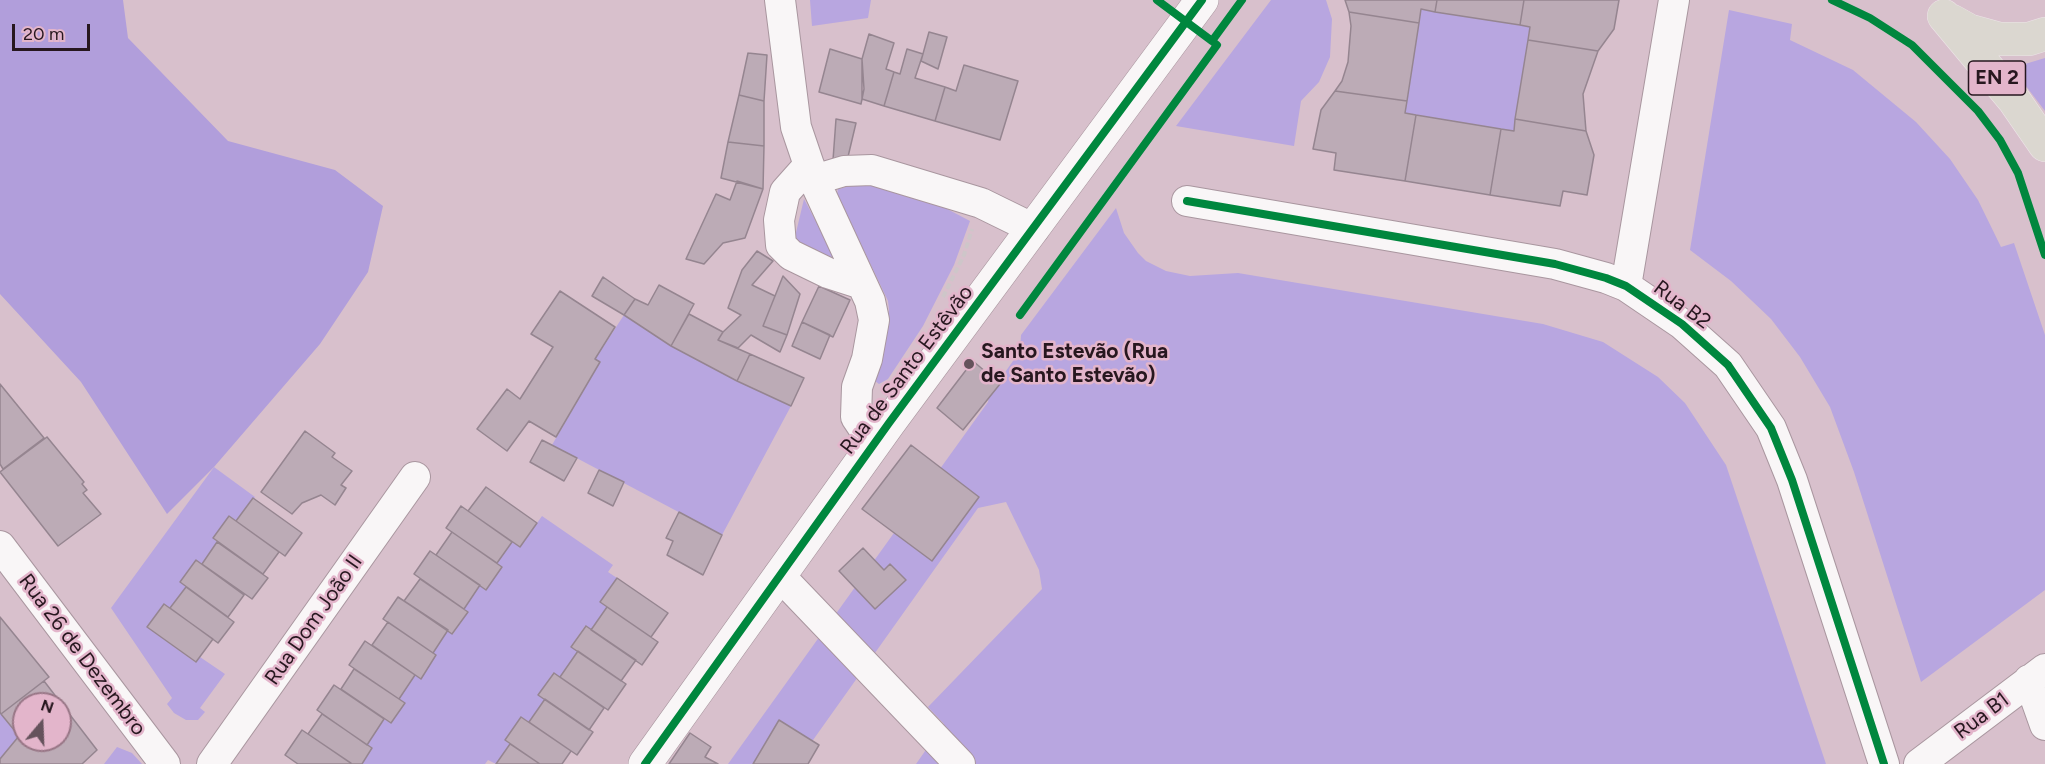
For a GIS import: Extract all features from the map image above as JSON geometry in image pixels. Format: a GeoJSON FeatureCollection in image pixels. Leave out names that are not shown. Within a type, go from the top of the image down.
{"type":"FeatureCollection","features":[{"type":"Feature","properties":{"kind":"main road","name":"EN 2"},"geometry":{"type":"LineString","coordinates":[[1937,8],[1970,31],[1999,39],[2029,39],[2045,34]]}},
{"type":"Feature","properties":{"kind":"main road","name":"EN 2"},"geometry":{"type":"LineString","coordinates":[[1937,8],[2014,100],[2045,144]]}},
{"type":"Feature","properties":{"kind":"street"},"geometry":{"type":"LineString","coordinates":[[780,0],[796,127],[812,172],[870,301],[874,320],[867,359],[857,387],[856,417],[874,444]]}},
{"type":"Feature","properties":{"kind":"street","name":"Rua de Santo Estêvão"},"geometry":{"type":"LineString","coordinates":[[645,764],[874,444],[1202,0]]}},
{"type":"Feature","properties":{"kind":"street"},"geometry":{"type":"LineString","coordinates":[[1626,286],[1674,0]]}},
{"type":"Feature","properties":{"kind":"street"},"geometry":{"type":"LineString","coordinates":[[862,284],[799,260],[784,251],[781,245],[779,220],[785,192],[812,172],[872,170],[930,185],[981,203],[1035,229]]}},
{"type":"Feature","properties":{"kind":"street","name":"Rua B2"},"geometry":{"type":"LineString","coordinates":[[1187,201],[1555,264],[1626,286],[1682,324],[1728,365],[1771,428],[1792,480],[1884,764]]}},
{"type":"Feature","properties":{"kind":"street","name":"Rua Dom João II"},"geometry":{"type":"LineString","coordinates":[[212,764],[415,477]]}},
{"type":"Feature","properties":{"kind":"street","name":"Rua 26 de Dezembro"},"geometry":{"type":"LineString","coordinates":[[0,546],[165,764]]}},
{"type":"Feature","properties":{"kind":"street"},"geometry":{"type":"LineString","coordinates":[[779,575],[960,764]]}},
{"type":"Feature","properties":{"kind":"street"},"geometry":{"type":"LineString","coordinates":[[2037,674],[2045,725]]}},
{"type":"Feature","properties":{"kind":"street","name":"Rua B1"},"geometry":{"type":"LineString","coordinates":[[1918,764],[2037,674]]}},
{"type":"Feature","properties":{"kind":"path"},"geometry":{"type":"LineString","coordinates":[[939,306],[964,255],[981,203]]}},
{"type":"Feature","properties":{"kind":"shaded area"},"geometry":{"type":"Polygon","coordinates":[[[0,0],[123,0],[128,38],[228,141],[335,170],[383,206],[368,272],[320,344],[214,467],[167,514],[81,382],[0,294],[0,0]]]}},
{"type":"Feature","properties":{"kind":"shaded area"},"geometry":{"type":"Polygon","coordinates":[[[810,0],[871,0],[868,18],[812,26],[810,0]]]}},
{"type":"Feature","properties":{"kind":"shaded area"},"geometry":{"type":"Polygon","coordinates":[[[1271,0],[1326,0],[1332,19],[1330,57],[1319,82],[1301,101],[1294,146],[1176,126],[1271,0]]]}},
{"type":"Feature","properties":{"kind":"shaded area"},"geometry":{"type":"Polygon","coordinates":[[[1421,9],[1530,27],[1514,131],[1405,113],[1421,9]]]}},
{"type":"Feature","properties":{"kind":"shaded area"},"geometry":{"type":"Polygon","coordinates":[[[1729,10],[1792,24],[1790,40],[1853,70],[1916,122],[1950,159],[1978,200],[2001,247],[2014,243],[2045,335],[2045,590],[1921,682],[1854,472],[1830,407],[1800,357],[1771,319],[1731,281],[1690,250],[1729,10]]]}},
{"type":"Feature","properties":{"kind":"shaded area"},"geometry":{"type":"Polygon","coordinates":[[[2045,58],[2045,111],[2016,73],[2015,67],[2045,58]]]}},
{"type":"Feature","properties":{"kind":"shaded area"},"geometry":{"type":"Polygon","coordinates":[[[866,182],[932,201],[970,221],[954,265],[923,326],[888,379],[879,384],[875,381],[875,375],[889,310],[888,301],[837,194],[838,189],[866,182]]]}},
{"type":"Feature","properties":{"kind":"shaded area"},"geometry":{"type":"Polygon","coordinates":[[[804,199],[837,261],[794,241],[804,199]]]}},
{"type":"Feature","properties":{"kind":"shaded area"},"geometry":{"type":"Polygon","coordinates":[[[1116,208],[1124,233],[1138,253],[1146,261],[1166,271],[1190,276],[1238,273],[1543,324],[1603,342],[1658,377],[1685,403],[1726,465],[1826,764],[916,764],[944,724],[928,707],[1042,589],[1039,570],[1006,502],[978,508],[796,764],[728,764],[988,402],[989,395],[1020,351],[1021,335],[1116,208]]]}},
{"type":"Feature","properties":{"kind":"shaded area"},"geometry":{"type":"Polygon","coordinates":[[[624,315],[671,346],[791,406],[722,535],[552,445],[600,362],[595,359],[624,315]]]}},
{"type":"Feature","properties":{"kind":"shaded area"},"geometry":{"type":"Polygon","coordinates":[[[214,467],[255,497],[236,521],[229,516],[213,538],[217,542],[202,564],[196,560],[180,582],[186,587],[170,608],[164,604],[147,627],[195,662],[200,657],[225,674],[200,708],[205,712],[198,720],[186,720],[174,713],[167,704],[172,698],[111,608],[214,467]]]}},
{"type":"Feature","properties":{"kind":"shaded area"},"geometry":{"type":"Polygon","coordinates":[[[542,516],[613,565],[608,572],[617,578],[600,602],[607,607],[591,630],[585,626],[571,646],[578,651],[560,677],[553,673],[539,694],[545,699],[529,722],[521,717],[510,744],[496,764],[488,760],[485,764],[362,764],[372,749],[367,745],[384,719],[391,723],[405,703],[399,699],[415,675],[421,678],[436,656],[433,653],[448,630],[453,634],[468,612],[464,609],[480,585],[486,589],[502,567],[497,563],[512,542],[520,547],[542,516]]]}},
{"type":"Feature","properties":{"kind":"shaded area"},"geometry":{"type":"Polygon","coordinates":[[[0,712],[12,727],[12,744],[0,759],[0,712]]]}},
{"type":"Feature","properties":{"kind":"shaded area"},"geometry":{"type":"Polygon","coordinates":[[[117,747],[132,753],[142,764],[104,764],[117,747]]]}},
{"type":"Feature","properties":{"kind":"building"},"geometry":{"type":"Polygon","coordinates":[[[1345,0],[1437,0],[1435,12],[1421,9],[1419,23],[1349,12],[1345,0]]]}},
{"type":"Feature","properties":{"kind":"building"},"geometry":{"type":"Polygon","coordinates":[[[1437,0],[1524,0],[1520,25],[1435,12],[1437,0]]]}},
{"type":"Feature","properties":{"kind":"building"},"geometry":{"type":"Polygon","coordinates":[[[1524,0],[1619,0],[1614,29],[1598,51],[1528,40],[1530,27],[1520,25],[1524,0]]]}},
{"type":"Feature","properties":{"kind":"building"},"geometry":{"type":"Polygon","coordinates":[[[1349,12],[1419,23],[1407,101],[1335,91],[1342,81],[1348,62],[1351,26],[1349,12]]]}},
{"type":"Feature","properties":{"kind":"building"},"geometry":{"type":"Polygon","coordinates":[[[929,32],[947,37],[938,69],[921,61],[929,32]]]}},
{"type":"Feature","properties":{"kind":"building"},"geometry":{"type":"Polygon","coordinates":[[[869,34],[894,43],[886,69],[894,72],[884,106],[862,99],[862,59],[869,34]]]}},
{"type":"Feature","properties":{"kind":"building"},"geometry":{"type":"Polygon","coordinates":[[[1528,40],[1598,51],[1583,94],[1586,131],[1515,119],[1528,40]]]}},
{"type":"Feature","properties":{"kind":"building"},"geometry":{"type":"Polygon","coordinates":[[[830,49],[862,59],[864,89],[861,104],[819,92],[830,49]]]}},
{"type":"Feature","properties":{"kind":"building"},"geometry":{"type":"Polygon","coordinates":[[[907,49],[923,54],[915,78],[945,87],[935,121],[884,106],[894,72],[900,74],[907,49]]]}},
{"type":"Feature","properties":{"kind":"building"},"geometry":{"type":"Polygon","coordinates":[[[748,53],[767,55],[764,101],[739,95],[748,53]]]}},
{"type":"Feature","properties":{"kind":"building"},"geometry":{"type":"Polygon","coordinates":[[[964,65],[1018,81],[1000,140],[935,121],[945,87],[956,91],[964,65]]]}},
{"type":"Feature","properties":{"kind":"building"},"geometry":{"type":"Polygon","coordinates":[[[1335,91],[1407,101],[1405,113],[1416,115],[1405,181],[1334,170],[1336,153],[1313,149],[1321,110],[1335,91]]]}},
{"type":"Feature","properties":{"kind":"building"},"geometry":{"type":"Polygon","coordinates":[[[739,95],[764,101],[764,146],[728,142],[739,95]]]}},
{"type":"Feature","properties":{"kind":"building"},"geometry":{"type":"Polygon","coordinates":[[[1416,115],[1501,129],[1490,195],[1405,181],[1416,115]]]}},
{"type":"Feature","properties":{"kind":"building"},"geometry":{"type":"Polygon","coordinates":[[[836,119],[856,123],[847,161],[833,160],[836,119]]]}},
{"type":"Feature","properties":{"kind":"building"},"geometry":{"type":"Polygon","coordinates":[[[1515,119],[1586,131],[1594,155],[1587,195],[1563,191],[1560,206],[1490,195],[1501,129],[1514,131],[1515,119]]]}},
{"type":"Feature","properties":{"kind":"building"},"geometry":{"type":"Polygon","coordinates":[[[728,142],[764,146],[763,189],[721,178],[728,142]]]}},
{"type":"Feature","properties":{"kind":"building"},"geometry":{"type":"Polygon","coordinates":[[[737,181],[763,189],[745,238],[723,243],[704,264],[686,259],[716,194],[730,200],[737,181]]]}},
{"type":"Feature","properties":{"kind":"building"},"geometry":{"type":"Polygon","coordinates":[[[757,251],[773,261],[752,285],[775,296],[763,326],[787,335],[780,352],[751,335],[738,348],[718,340],[741,315],[728,308],[742,270],[757,251]]]}},
{"type":"Feature","properties":{"kind":"building"},"geometry":{"type":"Polygon","coordinates":[[[783,276],[800,294],[787,335],[763,326],[783,276]]]}},
{"type":"Feature","properties":{"kind":"building"},"geometry":{"type":"Polygon","coordinates":[[[603,277],[635,299],[624,315],[592,296],[603,277]]]}},
{"type":"Feature","properties":{"kind":"building"},"geometry":{"type":"Polygon","coordinates":[[[659,285],[694,304],[671,346],[624,315],[635,299],[648,305],[659,285]]]}},
{"type":"Feature","properties":{"kind":"building"},"geometry":{"type":"Polygon","coordinates":[[[819,286],[850,300],[833,337],[802,322],[819,286]]]}},
{"type":"Feature","properties":{"kind":"building"},"geometry":{"type":"Polygon","coordinates":[[[560,291],[615,327],[595,359],[600,362],[556,437],[529,421],[507,451],[477,429],[507,389],[520,399],[553,347],[531,334],[560,291]]]}},
{"type":"Feature","properties":{"kind":"building"},"geometry":{"type":"Polygon","coordinates":[[[689,314],[723,332],[718,340],[750,354],[737,381],[671,346],[689,314]]]}},
{"type":"Feature","properties":{"kind":"building"},"geometry":{"type":"Polygon","coordinates":[[[802,322],[830,335],[820,359],[792,346],[802,322]]]}},
{"type":"Feature","properties":{"kind":"building"},"geometry":{"type":"Polygon","coordinates":[[[750,354],[804,378],[791,406],[737,381],[750,354]]]}},
{"type":"Feature","properties":{"kind":"building"},"geometry":{"type":"Polygon","coordinates":[[[973,361],[1000,384],[963,430],[937,408],[973,361]]]}},
{"type":"Feature","properties":{"kind":"building"},"geometry":{"type":"Polygon","coordinates":[[[0,384],[44,438],[3,469],[0,464],[0,384]]]}},
{"type":"Feature","properties":{"kind":"building"},"geometry":{"type":"Polygon","coordinates":[[[305,431],[335,453],[332,457],[352,471],[341,485],[346,488],[335,505],[321,495],[302,503],[292,514],[261,492],[305,431]]]}},
{"type":"Feature","properties":{"kind":"building"},"geometry":{"type":"Polygon","coordinates":[[[47,437],[84,482],[82,484],[87,490],[83,493],[101,514],[58,546],[0,472],[47,437]]]}},
{"type":"Feature","properties":{"kind":"building"},"geometry":{"type":"Polygon","coordinates":[[[542,440],[577,458],[564,481],[530,462],[542,440]]]}},
{"type":"Feature","properties":{"kind":"building"},"geometry":{"type":"Polygon","coordinates":[[[911,445],[979,497],[932,561],[862,509],[911,445]]]}},
{"type":"Feature","properties":{"kind":"building"},"geometry":{"type":"Polygon","coordinates":[[[599,470],[624,482],[613,506],[588,493],[599,470]]]}},
{"type":"Feature","properties":{"kind":"building"},"geometry":{"type":"Polygon","coordinates":[[[486,487],[537,523],[520,547],[468,511],[486,487]]]}},
{"type":"Feature","properties":{"kind":"building"},"geometry":{"type":"Polygon","coordinates":[[[253,498],[302,533],[285,556],[236,521],[253,498]]]}},
{"type":"Feature","properties":{"kind":"building"},"geometry":{"type":"Polygon","coordinates":[[[461,506],[512,542],[497,563],[446,528],[461,506]]]}},
{"type":"Feature","properties":{"kind":"building"},"geometry":{"type":"Polygon","coordinates":[[[679,512],[722,535],[703,575],[667,555],[673,541],[666,538],[679,512]]]}},
{"type":"Feature","properties":{"kind":"building"},"geometry":{"type":"Polygon","coordinates":[[[229,516],[279,552],[263,574],[213,538],[229,516]]]}},
{"type":"Feature","properties":{"kind":"building"},"geometry":{"type":"Polygon","coordinates":[[[452,532],[502,567],[486,590],[436,555],[452,532]]]}},
{"type":"Feature","properties":{"kind":"building"},"geometry":{"type":"Polygon","coordinates":[[[217,542],[268,578],[252,599],[202,564],[217,542]]]}},
{"type":"Feature","properties":{"kind":"building"},"geometry":{"type":"Polygon","coordinates":[[[863,548],[884,570],[890,564],[906,580],[875,609],[839,571],[863,548]]]}},
{"type":"Feature","properties":{"kind":"building"},"geometry":{"type":"Polygon","coordinates":[[[430,551],[480,585],[464,609],[414,574],[430,551]]]}},
{"type":"Feature","properties":{"kind":"building"},"geometry":{"type":"Polygon","coordinates":[[[196,560],[244,595],[228,617],[180,582],[196,560]]]}},
{"type":"Feature","properties":{"kind":"building"},"geometry":{"type":"Polygon","coordinates":[[[617,578],[668,613],[651,637],[600,602],[617,578]]]}},
{"type":"Feature","properties":{"kind":"building"},"geometry":{"type":"Polygon","coordinates":[[[420,579],[468,612],[452,634],[404,601],[420,579]]]}},
{"type":"Feature","properties":{"kind":"building"},"geometry":{"type":"Polygon","coordinates":[[[186,587],[234,622],[218,643],[170,608],[186,587]]]}},
{"type":"Feature","properties":{"kind":"building"},"geometry":{"type":"Polygon","coordinates":[[[398,597],[448,630],[433,653],[383,619],[398,597]]]}},
{"type":"Feature","properties":{"kind":"building"},"geometry":{"type":"Polygon","coordinates":[[[164,604],[213,639],[196,662],[147,627],[164,604]]]}},
{"type":"Feature","properties":{"kind":"building"},"geometry":{"type":"Polygon","coordinates":[[[607,607],[658,642],[642,665],[591,630],[607,607]]]}},
{"type":"Feature","properties":{"kind":"building"},"geometry":{"type":"Polygon","coordinates":[[[0,617],[49,677],[30,692],[12,692],[12,706],[1,714],[0,617]]]}},
{"type":"Feature","properties":{"kind":"building"},"geometry":{"type":"Polygon","coordinates":[[[388,622],[436,655],[421,679],[372,645],[388,622]]]}},
{"type":"Feature","properties":{"kind":"building"},"geometry":{"type":"Polygon","coordinates":[[[586,626],[636,660],[621,681],[571,647],[586,626]]]}},
{"type":"Feature","properties":{"kind":"building"},"geometry":{"type":"Polygon","coordinates":[[[365,641],[415,675],[399,699],[349,665],[365,641]]]}},
{"type":"Feature","properties":{"kind":"building"},"geometry":{"type":"Polygon","coordinates":[[[578,651],[626,684],[608,710],[560,677],[578,651]]]}},
{"type":"Feature","properties":{"kind":"building"},"geometry":{"type":"Polygon","coordinates":[[[354,669],[405,703],[391,723],[341,689],[354,669]]]}},
{"type":"Feature","properties":{"kind":"building"},"geometry":{"type":"Polygon","coordinates":[[[554,673],[604,708],[589,730],[538,695],[554,673]]]}},
{"type":"Feature","properties":{"kind":"building"},"geometry":{"type":"Polygon","coordinates":[[[44,681],[52,692],[30,692],[44,681]]]}},
{"type":"Feature","properties":{"kind":"building"},"geometry":{"type":"Polygon","coordinates":[[[334,685],[384,719],[367,745],[317,710],[334,685]]]}},
{"type":"Feature","properties":{"kind":"building"},"geometry":{"type":"Polygon","coordinates":[[[545,699],[593,732],[577,755],[529,722],[545,699]]]}},
{"type":"Feature","properties":{"kind":"building"},"geometry":{"type":"Polygon","coordinates":[[[12,706],[12,727],[1,714],[12,706]]]}},
{"type":"Feature","properties":{"kind":"building"},"geometry":{"type":"Polygon","coordinates":[[[322,714],[372,748],[362,764],[352,764],[308,734],[322,714]]]}},
{"type":"Feature","properties":{"kind":"building"},"geometry":{"type":"Polygon","coordinates":[[[72,717],[97,750],[82,764],[0,764],[0,759],[12,744],[12,752],[72,752],[72,717]]]}},
{"type":"Feature","properties":{"kind":"building"},"geometry":{"type":"Polygon","coordinates":[[[521,717],[571,751],[562,764],[540,764],[505,740],[521,717]]]}},
{"type":"Feature","properties":{"kind":"building"},"geometry":{"type":"Polygon","coordinates":[[[779,720],[819,745],[808,764],[753,764],[779,720]]]}},
{"type":"Feature","properties":{"kind":"building"},"geometry":{"type":"Polygon","coordinates":[[[302,730],[351,763],[298,764],[285,755],[302,730]]]}},
{"type":"Feature","properties":{"kind":"building"},"geometry":{"type":"Polygon","coordinates":[[[690,733],[711,747],[705,757],[718,764],[669,764],[690,733]]]}},
{"type":"Feature","properties":{"kind":"building"},"geometry":{"type":"Polygon","coordinates":[[[510,744],[540,764],[496,764],[510,744]]]}},
{"type":"Feature","properties":{"kind":"cycle path"},"geometry":{"type":"LineString","coordinates":[[1157,0],[1212,41],[1242,0]]}},
{"type":"Feature","properties":{"kind":"cycle path"},"geometry":{"type":"LineString","coordinates":[[645,764],[889,423],[1202,0]]}},
{"type":"Feature","properties":{"kind":"cycle path"},"geometry":{"type":"LineString","coordinates":[[1832,0],[1870,18],[1912,45],[1978,111],[2000,140],[2018,173],[2045,255]]}},
{"type":"Feature","properties":{"kind":"cycle path"},"geometry":{"type":"LineString","coordinates":[[1020,315],[1217,45],[1212,41]]}},
{"type":"Feature","properties":{"kind":"cycle path"},"geometry":{"type":"LineString","coordinates":[[1187,201],[1555,264],[1626,286],[1682,324],[1728,365],[1771,428],[1792,480],[1884,764]]}},
{"type":"Feature","properties":{"kind":"place","name":"Santo Estevão (Rua de Santo Estevão)"},"geometry":{"type":"Point","coordinates":[969,364]}}]}
